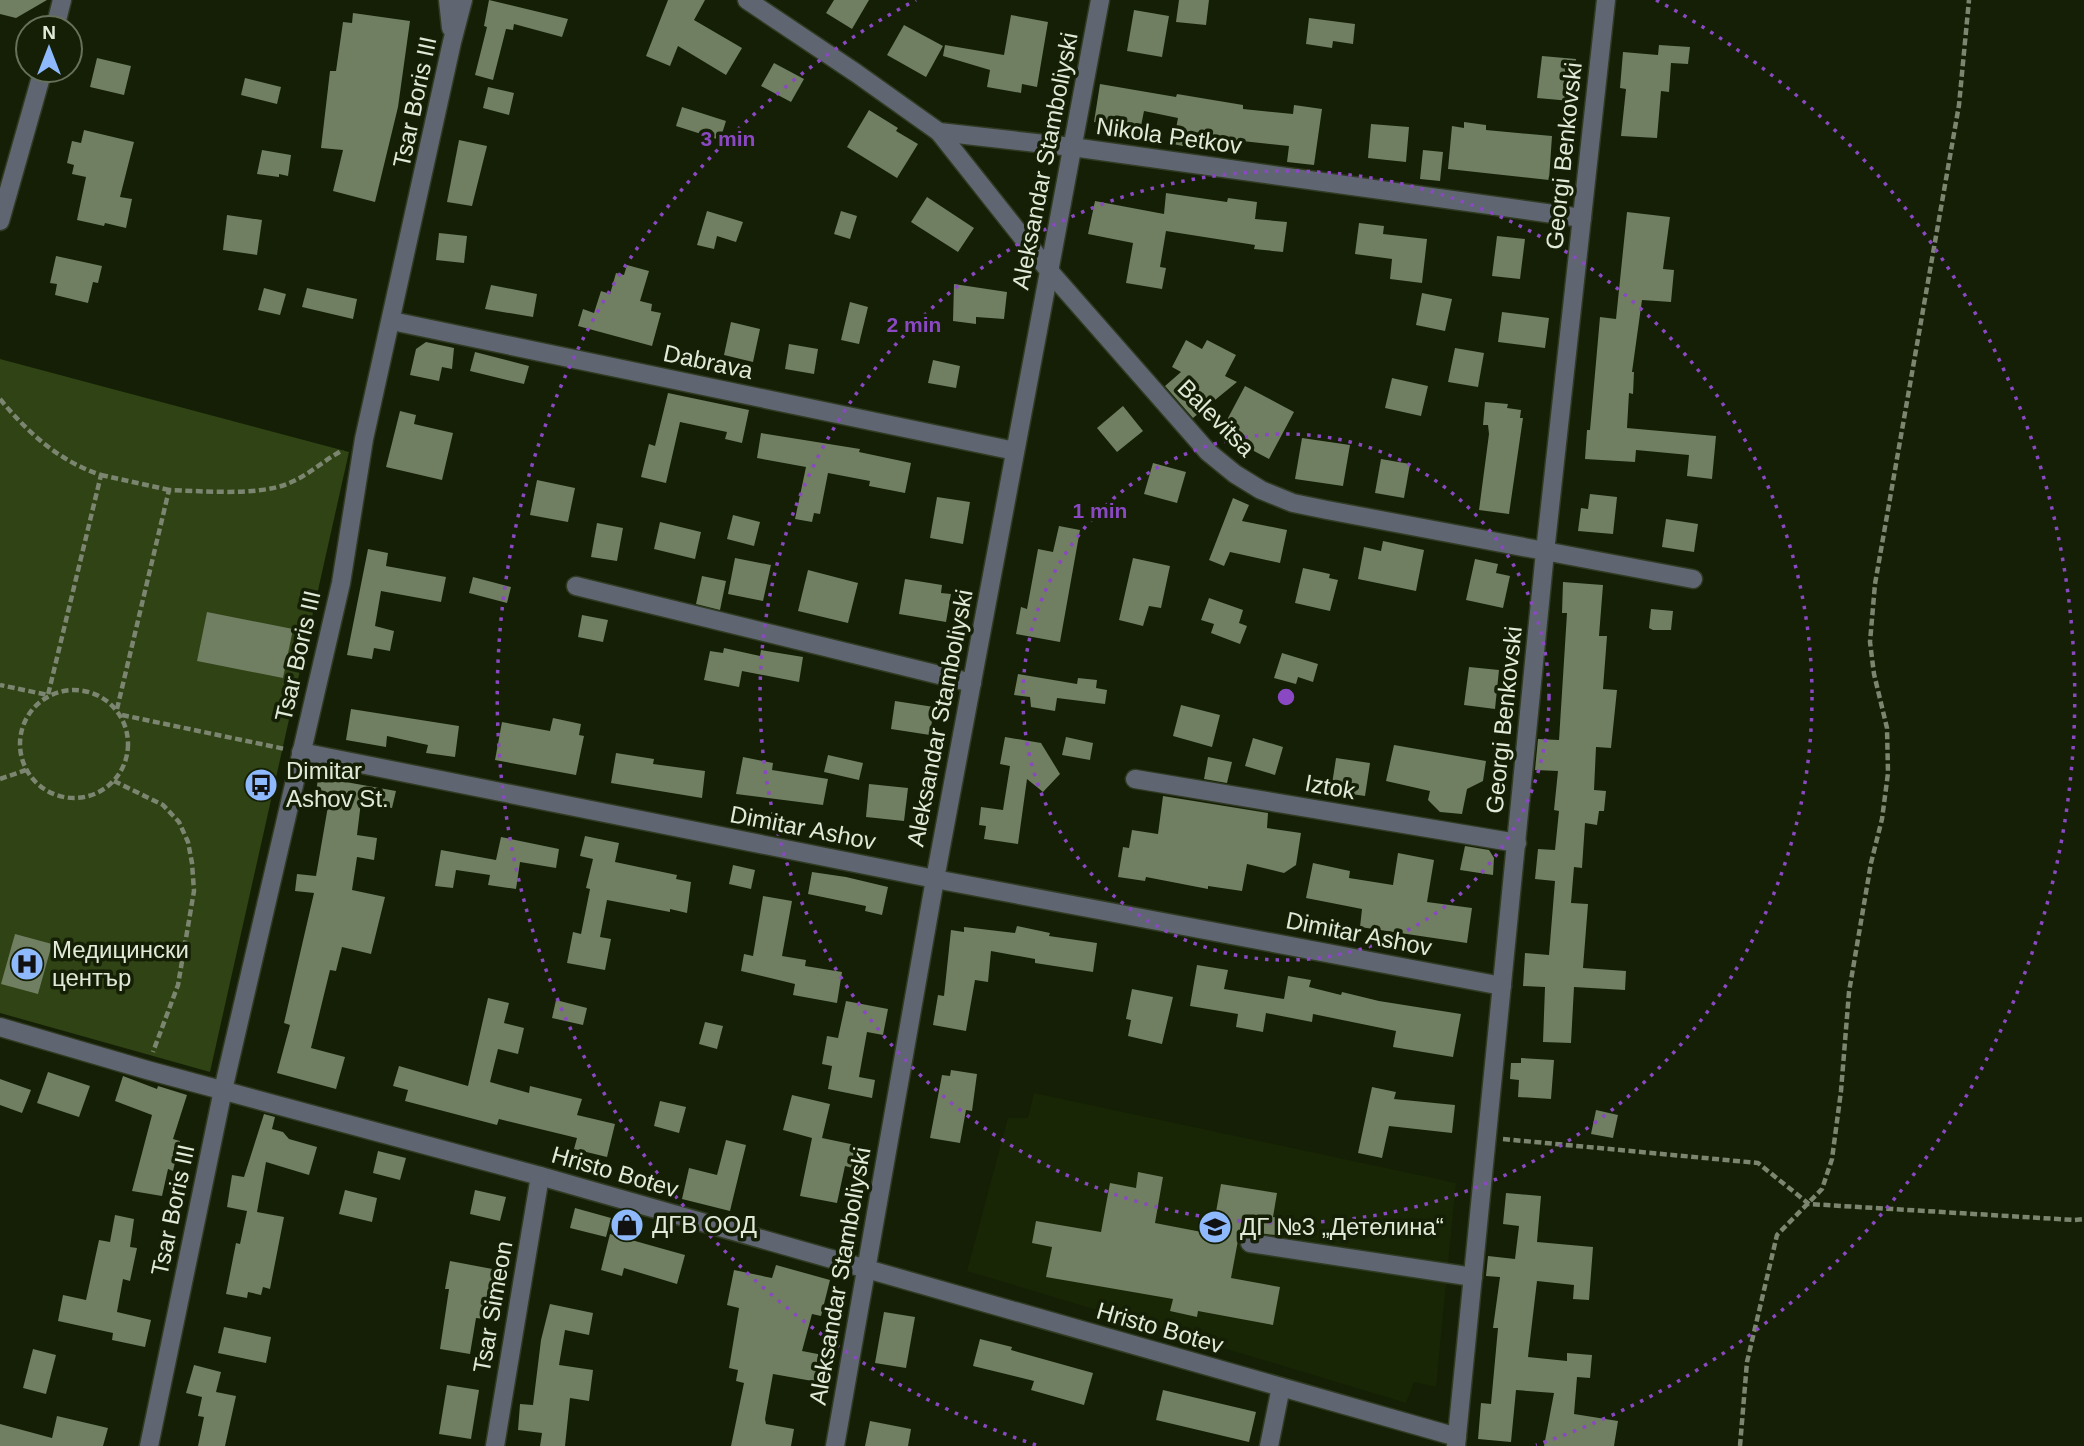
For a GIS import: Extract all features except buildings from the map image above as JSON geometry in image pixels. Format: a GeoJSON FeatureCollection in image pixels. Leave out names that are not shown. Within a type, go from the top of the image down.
{"type":"FeatureCollection","features":[{"type":"Feature","properties":{"kind":"street"},"geometry":{"type":"LineString","coordinates":[[448,0],[452,42]]}},
{"type":"Feature","properties":{"kind":"street","name":"Tsar Boris III"},"geometry":{"type":"LineString","coordinates":[[149,1446],[223,1090],[341,583],[364,439],[463,0]]}},
{"type":"Feature","properties":{"kind":"street","name":"Nikola Petkov"},"geometry":{"type":"LineString","coordinates":[[747,0],[939,132],[1072,147],[1581,218]]}},
{"type":"Feature","properties":{"kind":"street","name":"Aleksandar Stamboliyski"},"geometry":{"type":"LineString","coordinates":[[835,1446],[935,879],[1100,0]]}},
{"type":"Feature","properties":{"kind":"street","name":"Georgi Benkovski"},"geometry":{"type":"LineString","coordinates":[[1457,1442],[1545,552],[1606,0]]}},
{"type":"Feature","properties":{"kind":"street"},"geometry":{"type":"LineString","coordinates":[[0,220],[39,84]]}},
{"type":"Feature","properties":{"kind":"street","name":"Balevitsa"},"geometry":{"type":"LineString","coordinates":[[939,132],[1050,272],[1208,452],[1235,474],[1261,490],[1293,503],[1693,579]]}},
{"type":"Feature","properties":{"kind":"street","name":"Dabrava"},"geometry":{"type":"LineString","coordinates":[[392,321],[1015,450]]}},
{"type":"Feature","properties":{"kind":"street"},"geometry":{"type":"LineString","coordinates":[[576,586],[972,683]]}},
{"type":"Feature","properties":{"kind":"street","name":"Dimitar Ashov"},"geometry":{"type":"LineString","coordinates":[[301,752],[935,879],[1502,986]]}},
{"type":"Feature","properties":{"kind":"street","name":"Iztok"},"geometry":{"type":"LineString","coordinates":[[1135,779],[1517,843]]}},
{"type":"Feature","properties":{"kind":"street","name":"Hristo Botev"},"geometry":{"type":"LineString","coordinates":[[0,1027],[1281,1387],[1457,1442]]}},
{"type":"Feature","properties":{"kind":"street","name":"Tsar Simeon"},"geometry":{"type":"LineString","coordinates":[[495,1446],[540,1177]]}},
{"type":"Feature","properties":{"kind":"street"},"geometry":{"type":"LineString","coordinates":[[1250,1243],[1473,1277]]}},
{"type":"Feature","properties":{"kind":"street"},"geometry":{"type":"LineString","coordinates":[[1269,1446],[1281,1387]]}},
{"type":"Feature","properties":{"kind":"path"},"geometry":{"type":"LineString","coordinates":[[1740,1446],[1747,1362],[1777,1235],[1822,1189],[1832,1159],[1849,992],[1871,863],[1882,819],[1888,773],[1887,728],[1874,674],[1870,642],[1875,584],[1959,105],[1969,0]]}},
{"type":"Feature","properties":{"kind":"path"},"geometry":{"type":"LineString","coordinates":[[0,399],[22,425],[66,460],[101,475],[169,490],[232,491],[286,485],[364,439]]}},
{"type":"Feature","properties":{"kind":"path"},"geometry":{"type":"LineString","coordinates":[[48,695],[101,475]]}},
{"type":"Feature","properties":{"kind":"path"},"geometry":{"type":"LineString","coordinates":[[117,709],[169,490]]}},
{"type":"Feature","properties":{"kind":"path"},"geometry":{"type":"LineString","coordinates":[[0,685],[48,695]]}},
{"type":"Feature","properties":{"kind":"path"},"geometry":{"type":"LineString","coordinates":[[66,690],[85,690],[102,696],[117,709],[128,732],[129,750],[124,767],[114,781],[100,792],[67,798],[43,788],[26,770],[20,753],[20,737],[25,720],[34,706],[48,695],[66,690]]}},
{"type":"Feature","properties":{"kind":"path"},"geometry":{"type":"LineString","coordinates":[[121,715],[301,752]]}},
{"type":"Feature","properties":{"kind":"path"},"geometry":{"type":"LineString","coordinates":[[0,779],[26,770]]}},
{"type":"Feature","properties":{"kind":"path"},"geometry":{"type":"LineString","coordinates":[[114,781],[163,804],[178,822],[188,842],[192,863],[194,891],[178,985],[146,1070]]}},
{"type":"Feature","properties":{"kind":"path"},"geometry":{"type":"LineString","coordinates":[[1487,1137],[1758,1163],[1809,1204],[2084,1219]]}},
{"type":"Feature","properties":{"kind":"shaded area"},"geometry":{"type":"Polygon","coordinates":[[[0,359],[349,452],[210,1072],[0,1013],[0,359]]]}},
{"type":"Feature","properties":{"kind":"shaded area","name":"ДГ №3 „Детелина“"},"geometry":{"type":"Polygon","coordinates":[[[1034,1093],[1456,1183],[1436,1387],[1414,1382],[1406,1403],[967,1271],[1008,1118],[1028,1118],[1034,1093]]]}},
{"type":"Feature","properties":{"kind":"place","name":"Dimitar Ashov St."},"geometry":{"type":"Point","coordinates":[261,785]}},
{"type":"Feature","properties":{"kind":"place","name":"Медицински център"},"geometry":{"type":"Point","coordinates":[27,964]}},
{"type":"Feature","properties":{"kind":"place","name":"ДГВ ООД"},"geometry":{"type":"Point","coordinates":[627,1225]}},
{"type":"Feature","properties":{"kind":"place","name":"ДГ №3 „Детелина“"},"geometry":{"type":"Point","coordinates":[1215,1227]}}]}
